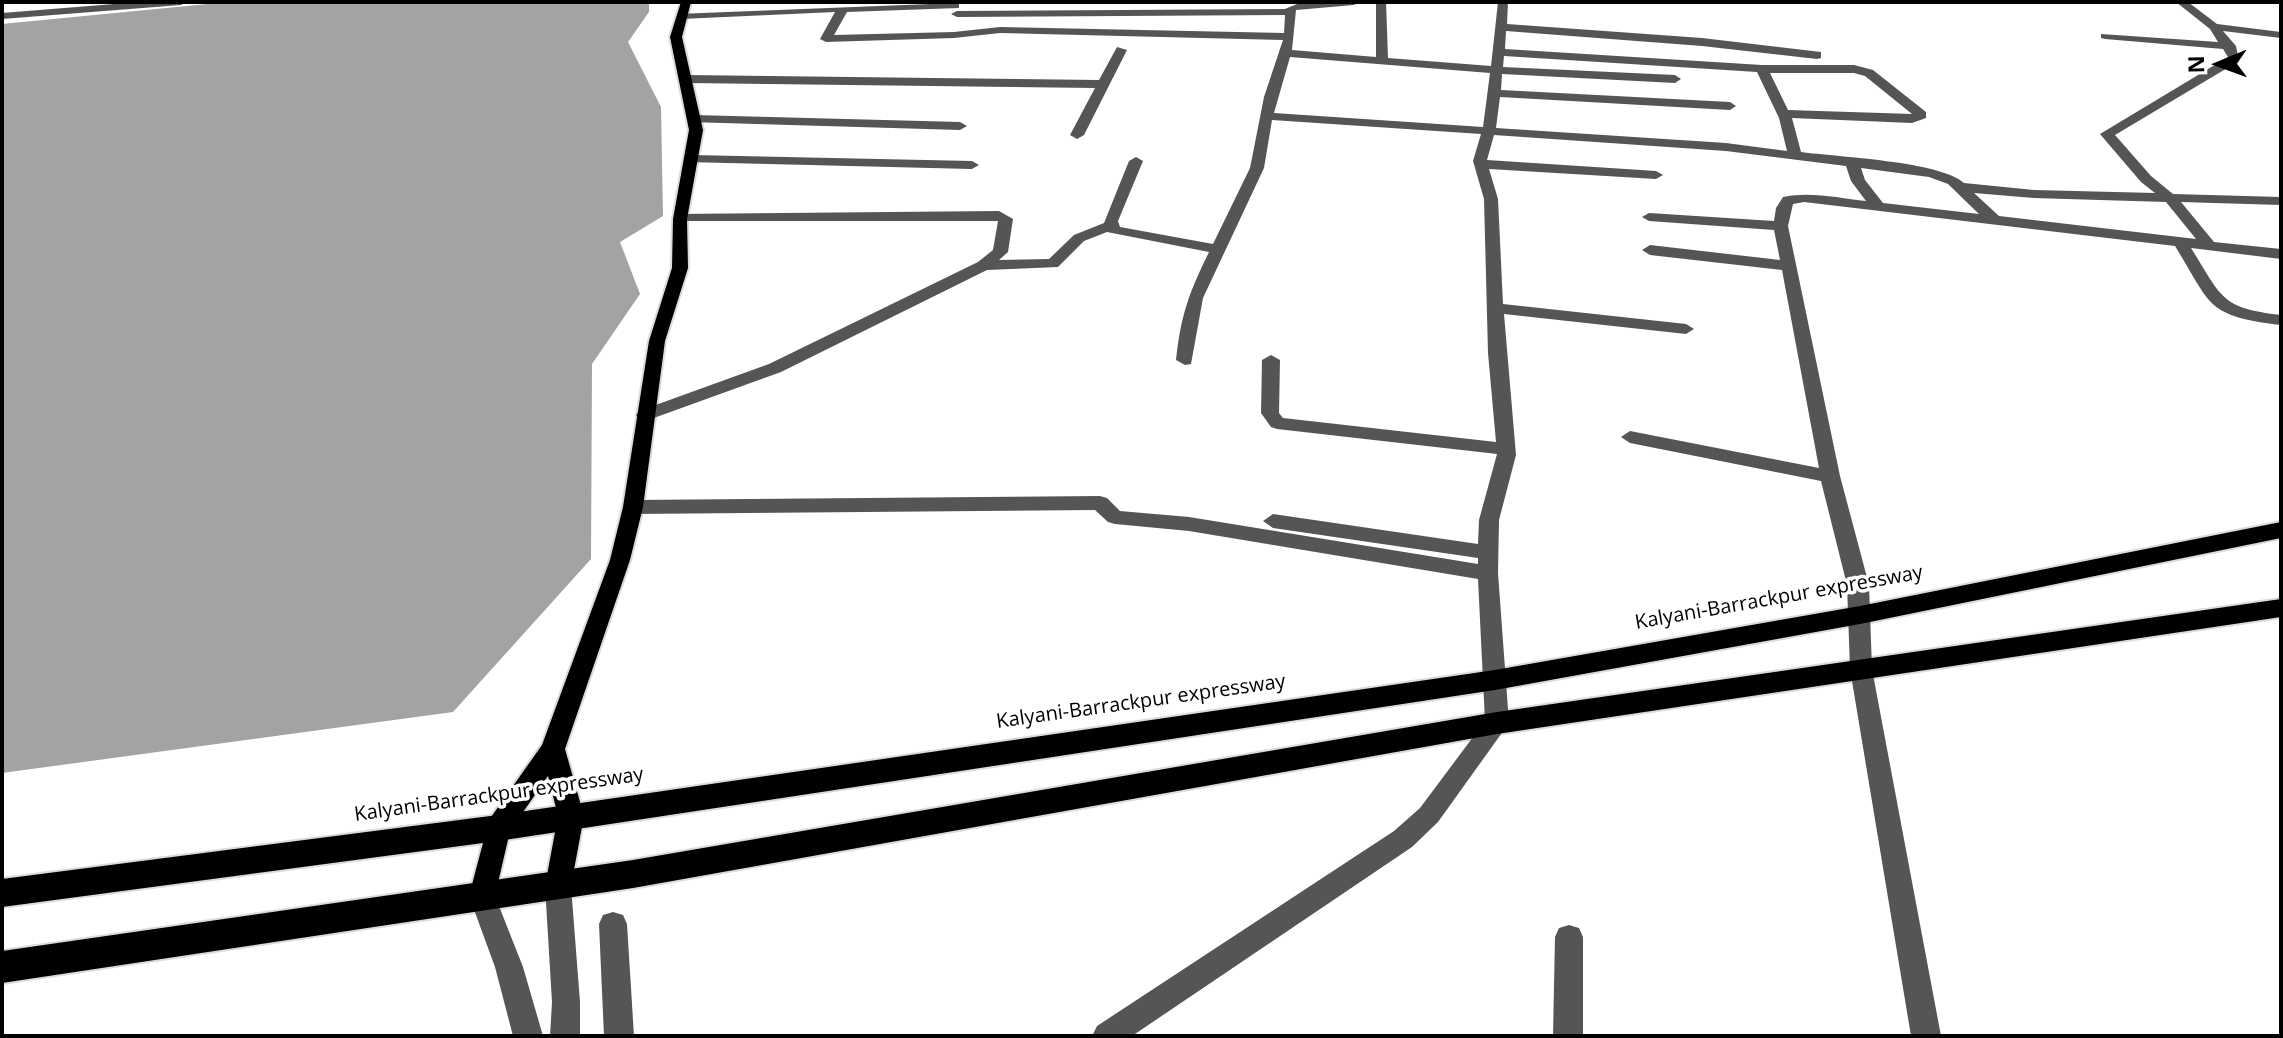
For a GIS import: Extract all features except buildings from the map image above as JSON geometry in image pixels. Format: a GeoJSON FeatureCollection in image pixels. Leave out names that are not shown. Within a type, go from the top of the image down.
{"type":"FeatureCollection","features":[{"type":"Feature","properties":{"kind":"highway","name":"Kalyani-Barrackpur expressway"},"geometry":{"type":"LineString","coordinates":[[2,893],[498,828],[1495,680],[1860,615],[2281,530]]}},
{"type":"Feature","properties":{"kind":"highway"},"geometry":{"type":"LineString","coordinates":[[2,967],[558,886],[1497,723],[2281,608]]}},
{"type":"Feature","properties":{"kind":"main road"},"geometry":{"type":"LineString","coordinates":[[482,896],[498,828],[553,749],[620,560],[633,507],[657,341],[680,268],[680,217],[696,130],[676,37],[684,9]]}},
{"type":"Feature","properties":{"kind":"main road"},"geometry":{"type":"LineString","coordinates":[[553,749],[571,816],[558,886]]}},
{"type":"Feature","properties":{"kind":"street"},"geometry":{"type":"LineString","coordinates":[[2,16],[181,2]]}},
{"type":"Feature","properties":{"kind":"street"},"geometry":{"type":"LineString","coordinates":[[1185,360],[1192,308],[1254,176],[1289,37],[1289,12],[1296,5],[1354,2]]}},
{"type":"Feature","properties":{"kind":"street"},"geometry":{"type":"LineString","coordinates":[[1381,2],[1382,59]]}},
{"type":"Feature","properties":{"kind":"street"},"geometry":{"type":"LineString","coordinates":[[1122,1032],[1403,839],[1429,815],[1497,723],[1488,562],[1489,520],[1501,484],[1506,449],[1495,308],[1491,199],[1481,164],[1495,93],[1503,2]]}},
{"type":"Feature","properties":{"kind":"street"},"geometry":{"type":"LineString","coordinates":[[2181,2],[2214,27],[2230,46],[2235,58],[2107,134],[2146,179],[2170,198],[2208,244]]}},
{"type":"Feature","properties":{"kind":"street"},"geometry":{"type":"LineString","coordinates":[[684,9],[1289,12]]}},
{"type":"Feature","properties":{"kind":"street"},"geometry":{"type":"LineString","coordinates":[[843,9],[826,39],[954,35],[1000,30],[1289,37]]}},
{"type":"Feature","properties":{"kind":"street"},"geometry":{"type":"LineString","coordinates":[[1501,27],[1656,38],[1817,55]]}},
{"type":"Feature","properties":{"kind":"street"},"geometry":{"type":"LineString","coordinates":[[2214,27],[2281,35]]}},
{"type":"Feature","properties":{"kind":"street"},"geometry":{"type":"LineString","coordinates":[[2105,36],[2230,46]]}},
{"type":"Feature","properties":{"kind":"street"},"geometry":{"type":"LineString","coordinates":[[1077,135],[1121,50]]}},
{"type":"Feature","properties":{"kind":"street"},"geometry":{"type":"LineString","coordinates":[[1285,53],[1382,59],[1862,70],[1921,115],[1912,119],[1784,114]]}},
{"type":"Feature","properties":{"kind":"street"},"geometry":{"type":"LineString","coordinates":[[1498,61],[1675,79]]}},
{"type":"Feature","properties":{"kind":"street"},"geometry":{"type":"LineString","coordinates":[[1762,69],[1784,114],[1795,155]]}},
{"type":"Feature","properties":{"kind":"street"},"geometry":{"type":"LineString","coordinates":[[686,79],[1103,84]]}},
{"type":"Feature","properties":{"kind":"street"},"geometry":{"type":"LineString","coordinates":[[1495,93],[1730,106]]}},
{"type":"Feature","properties":{"kind":"street"},"geometry":{"type":"LineString","coordinates":[[1267,116],[1795,155],[1932,173],[1958,187],[1994,220]]}},
{"type":"Feature","properties":{"kind":"street"},"geometry":{"type":"LineString","coordinates":[[694,119],[960,126]]}},
{"type":"Feature","properties":{"kind":"street"},"geometry":{"type":"LineString","coordinates":[[692,159],[972,165]]}},
{"type":"Feature","properties":{"kind":"street"},"geometry":{"type":"LineString","coordinates":[[984,265],[1053,264],[1079,238],[1111,225],[1136,161]]}},
{"type":"Feature","properties":{"kind":"street"},"geometry":{"type":"LineString","coordinates":[[1852,162],[1858,181],[1877,205]]}},
{"type":"Feature","properties":{"kind":"street"},"geometry":{"type":"LineString","coordinates":[[1481,164],[1656,175]]}},
{"type":"Feature","properties":{"kind":"street"},"geometry":{"type":"LineString","coordinates":[[1958,187],[2034,194],[2281,201]]}},
{"type":"Feature","properties":{"kind":"street"},"geometry":{"type":"LineString","coordinates":[[1926,1036],[1861,669],[1858,585],[1830,476],[1781,226],[1783,208],[1788,200],[1804,198],[2281,254]]}},
{"type":"Feature","properties":{"kind":"street"},"geometry":{"type":"LineString","coordinates":[[645,415],[775,368],[984,265],[1000,252],[1006,224],[1004,217],[680,217]]}},
{"type":"Feature","properties":{"kind":"street"},"geometry":{"type":"LineString","coordinates":[[1649,217],[1781,226]]}},
{"type":"Feature","properties":{"kind":"street"},"geometry":{"type":"LineString","coordinates":[[1111,225],[1120,233],[1218,249]]}},
{"type":"Feature","properties":{"kind":"street"},"geometry":{"type":"LineString","coordinates":[[2179,241],[2218,303],[2233,312],[2281,320]]}},
{"type":"Feature","properties":{"kind":"street"},"geometry":{"type":"LineString","coordinates":[[1650,250],[1791,266]]}},
{"type":"Feature","properties":{"kind":"street"},"geometry":{"type":"LineString","coordinates":[[1495,308],[1686,329]]}},
{"type":"Feature","properties":{"kind":"street"},"geometry":{"type":"LineString","coordinates":[[1271,360],[1270,413],[1277,423],[1506,449]]}},
{"type":"Feature","properties":{"kind":"street"},"geometry":{"type":"LineString","coordinates":[[1630,437],[1830,476]]}},
{"type":"Feature","properties":{"kind":"street"},"geometry":{"type":"LineString","coordinates":[[633,507],[1100,503],[1115,517],[1488,562]]}},
{"type":"Feature","properties":{"kind":"street"},"geometry":{"type":"LineString","coordinates":[[1273,521],[1488,562]]}},
{"type":"Feature","properties":{"kind":"street"},"geometry":{"type":"LineString","coordinates":[[558,886],[566,1002],[565,1036]]}},
{"type":"Feature","properties":{"kind":"street"},"geometry":{"type":"LineString","coordinates":[[482,896],[509,967],[528,1036]]}},
{"type":"Feature","properties":{"kind":"street"},"geometry":{"type":"LineString","coordinates":[[613,924],[619,1036]]}},
{"type":"Feature","properties":{"kind":"street"},"geometry":{"type":"LineString","coordinates":[[1568,1036],[1569,937]]}},
{"type":"Feature","properties":{"kind":"shaded area"},"geometry":{"type":"Polygon","coordinates":[[[228,2],[649,2],[649,12],[628,42],[661,107],[663,216],[620,242],[640,294],[592,364],[591,559],[453,712],[2,773],[2,24],[228,2]]]}}]}
